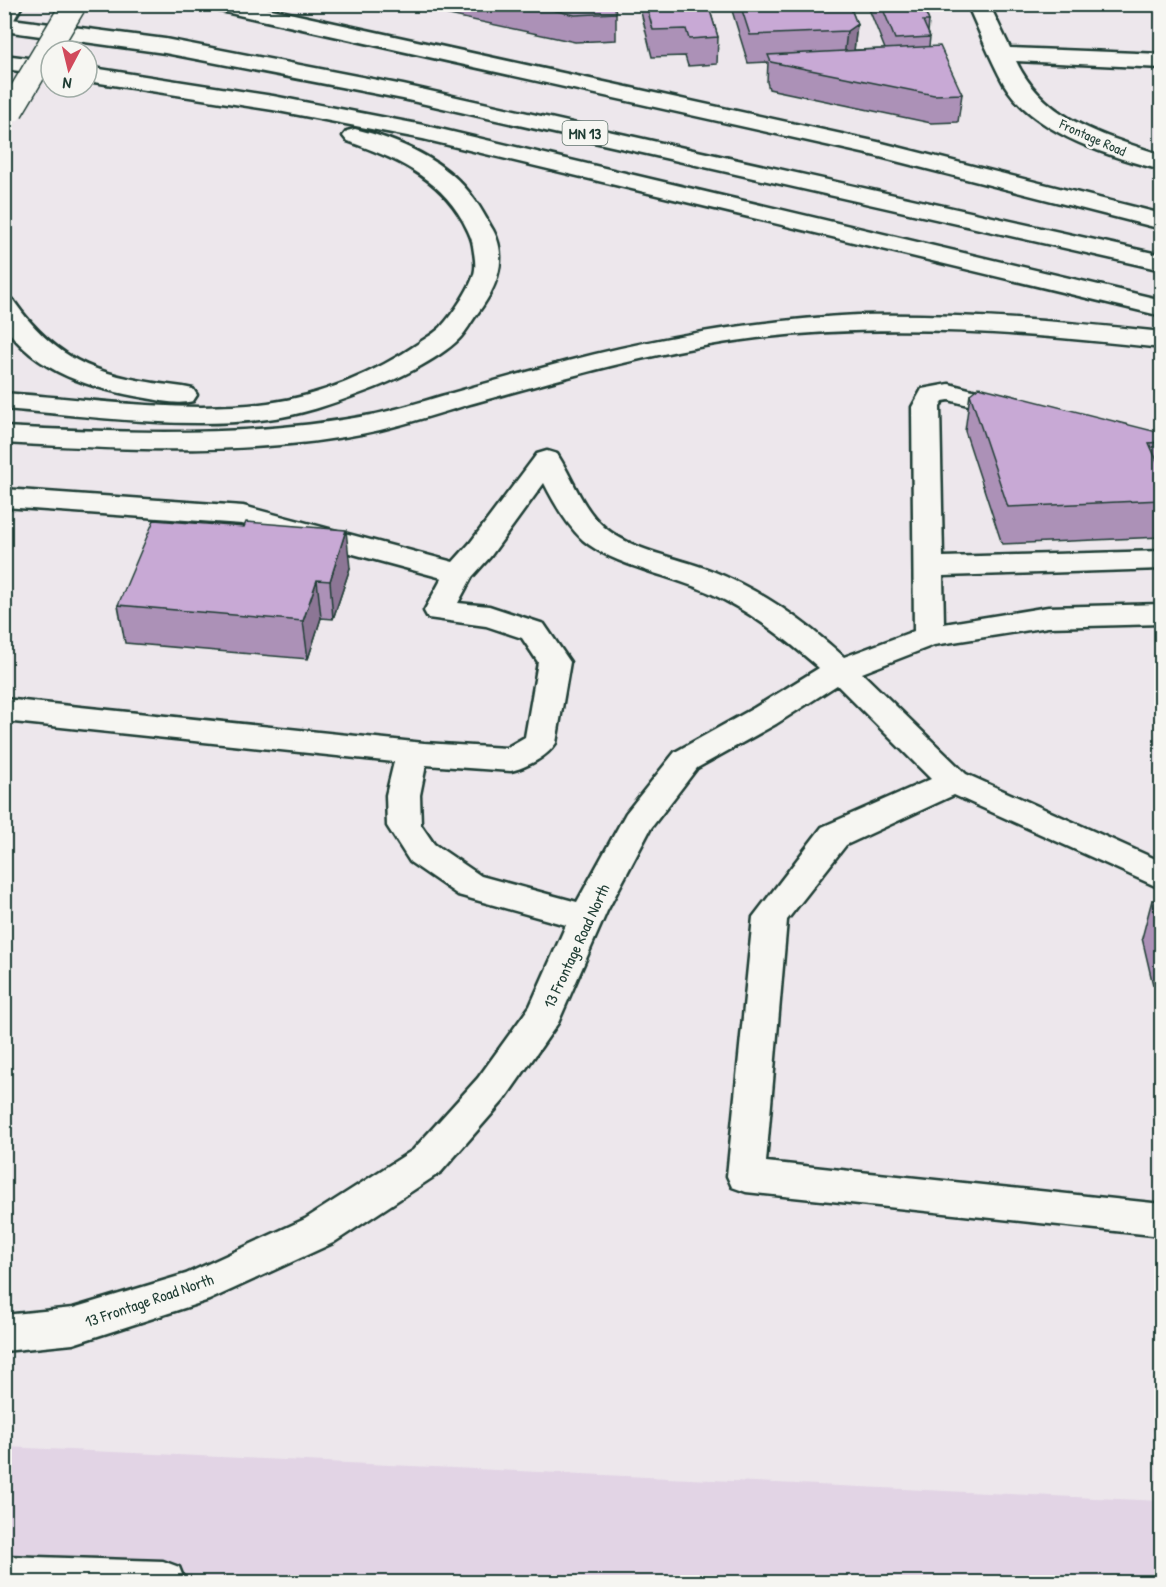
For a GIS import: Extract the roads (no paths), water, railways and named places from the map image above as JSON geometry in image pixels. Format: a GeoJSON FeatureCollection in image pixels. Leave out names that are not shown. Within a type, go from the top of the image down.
{"type":"FeatureCollection","features":[{"type":"Feature","properties":{"kind":"main road"},"geometry":{"type":"LineString","coordinates":[[4,18],[13,4]]}},
{"type":"Feature","properties":{"kind":"main road"},"geometry":{"type":"LineString","coordinates":[[216,4],[878,149],[1161,222]]}},
{"type":"Feature","properties":{"kind":"main road","name":"Frontage Road"},"geometry":{"type":"LineString","coordinates":[[978,4],[1015,83],[1036,106],[1058,123],[1091,140],[1161,162]]}},
{"type":"Feature","properties":{"kind":"main road"},"geometry":{"type":"LineString","coordinates":[[8,115],[74,5]]}},
{"type":"Feature","properties":{"kind":"main road","name":"MN 13"},"geometry":{"type":"LineString","coordinates":[[4,24],[165,46],[391,89],[1161,263]]}},
{"type":"Feature","properties":{"kind":"main road"},"geometry":{"type":"LineString","coordinates":[[999,47],[1161,61]]}},
{"type":"Feature","properties":{"kind":"main road"},"geometry":{"type":"LineString","coordinates":[[4,62],[39,66]]}},
{"type":"Feature","properties":{"kind":"main road","name":"MN 13"},"geometry":{"type":"LineString","coordinates":[[99,75],[273,102],[423,132],[1161,308]]}},
{"type":"Feature","properties":{"kind":"main road"},"geometry":{"type":"LineString","coordinates":[[4,401],[224,415],[269,411],[311,402],[378,378],[411,360],[449,334],[472,303],[488,270],[485,239],[464,201],[434,171],[396,150],[314,123],[99,76]]}},
{"type":"Feature","properties":{"kind":"main road"},"geometry":{"type":"LineString","coordinates":[[4,305],[13,321],[38,350],[64,367],[111,382],[157,392],[203,397],[253,397],[378,378]]}},
{"type":"Feature","properties":{"kind":"main road"},"geometry":{"type":"LineString","coordinates":[[4,435],[102,441],[200,442],[291,437],[372,423],[607,358],[673,343],[756,330],[844,322],[946,322],[1060,328],[1161,340]]}},
{"type":"Feature","properties":{"kind":"main road"},"geometry":{"type":"LineString","coordinates":[[929,636],[926,407],[932,395],[949,392],[1038,415]]}},
{"type":"Feature","properties":{"kind":"main road"},"geometry":{"type":"LineString","coordinates":[[4,710],[412,753],[511,760],[540,743],[554,662],[533,632],[489,616],[439,611],[459,573],[480,550],[547,460],[562,493],[594,534],[634,553],[700,577],[746,600],[787,626],[838,670],[954,782],[1161,877]]}},
{"type":"Feature","properties":{"kind":"main road"},"geometry":{"type":"LineString","coordinates":[[4,498],[243,516],[459,573]]}},
{"type":"Feature","properties":{"kind":"main road"},"geometry":{"type":"LineString","coordinates":[[929,567],[1161,560]]}},
{"type":"Feature","properties":{"kind":"main road","name":"13 Frontage Road North"},"geometry":{"type":"LineString","coordinates":[[4,1333],[73,1326],[195,1287],[319,1231],[428,1161],[491,1089],[545,1013],[587,918],[638,821],[686,760],[765,716],[838,670],[929,636],[1048,617],[1161,614]]}},
{"type":"Feature","properties":{"kind":"main road"},"geometry":{"type":"LineString","coordinates":[[412,753],[403,795],[404,826],[422,853],[470,886],[587,918]]}},
{"type":"Feature","properties":{"kind":"main road"},"geometry":{"type":"LineString","coordinates":[[954,782],[834,836],[770,917],[746,1176],[1161,1220]]}},
{"type":"Feature","properties":{"kind":"main road"},"geometry":{"type":"LineString","coordinates":[[4,1577],[163,1582]]}}]}
